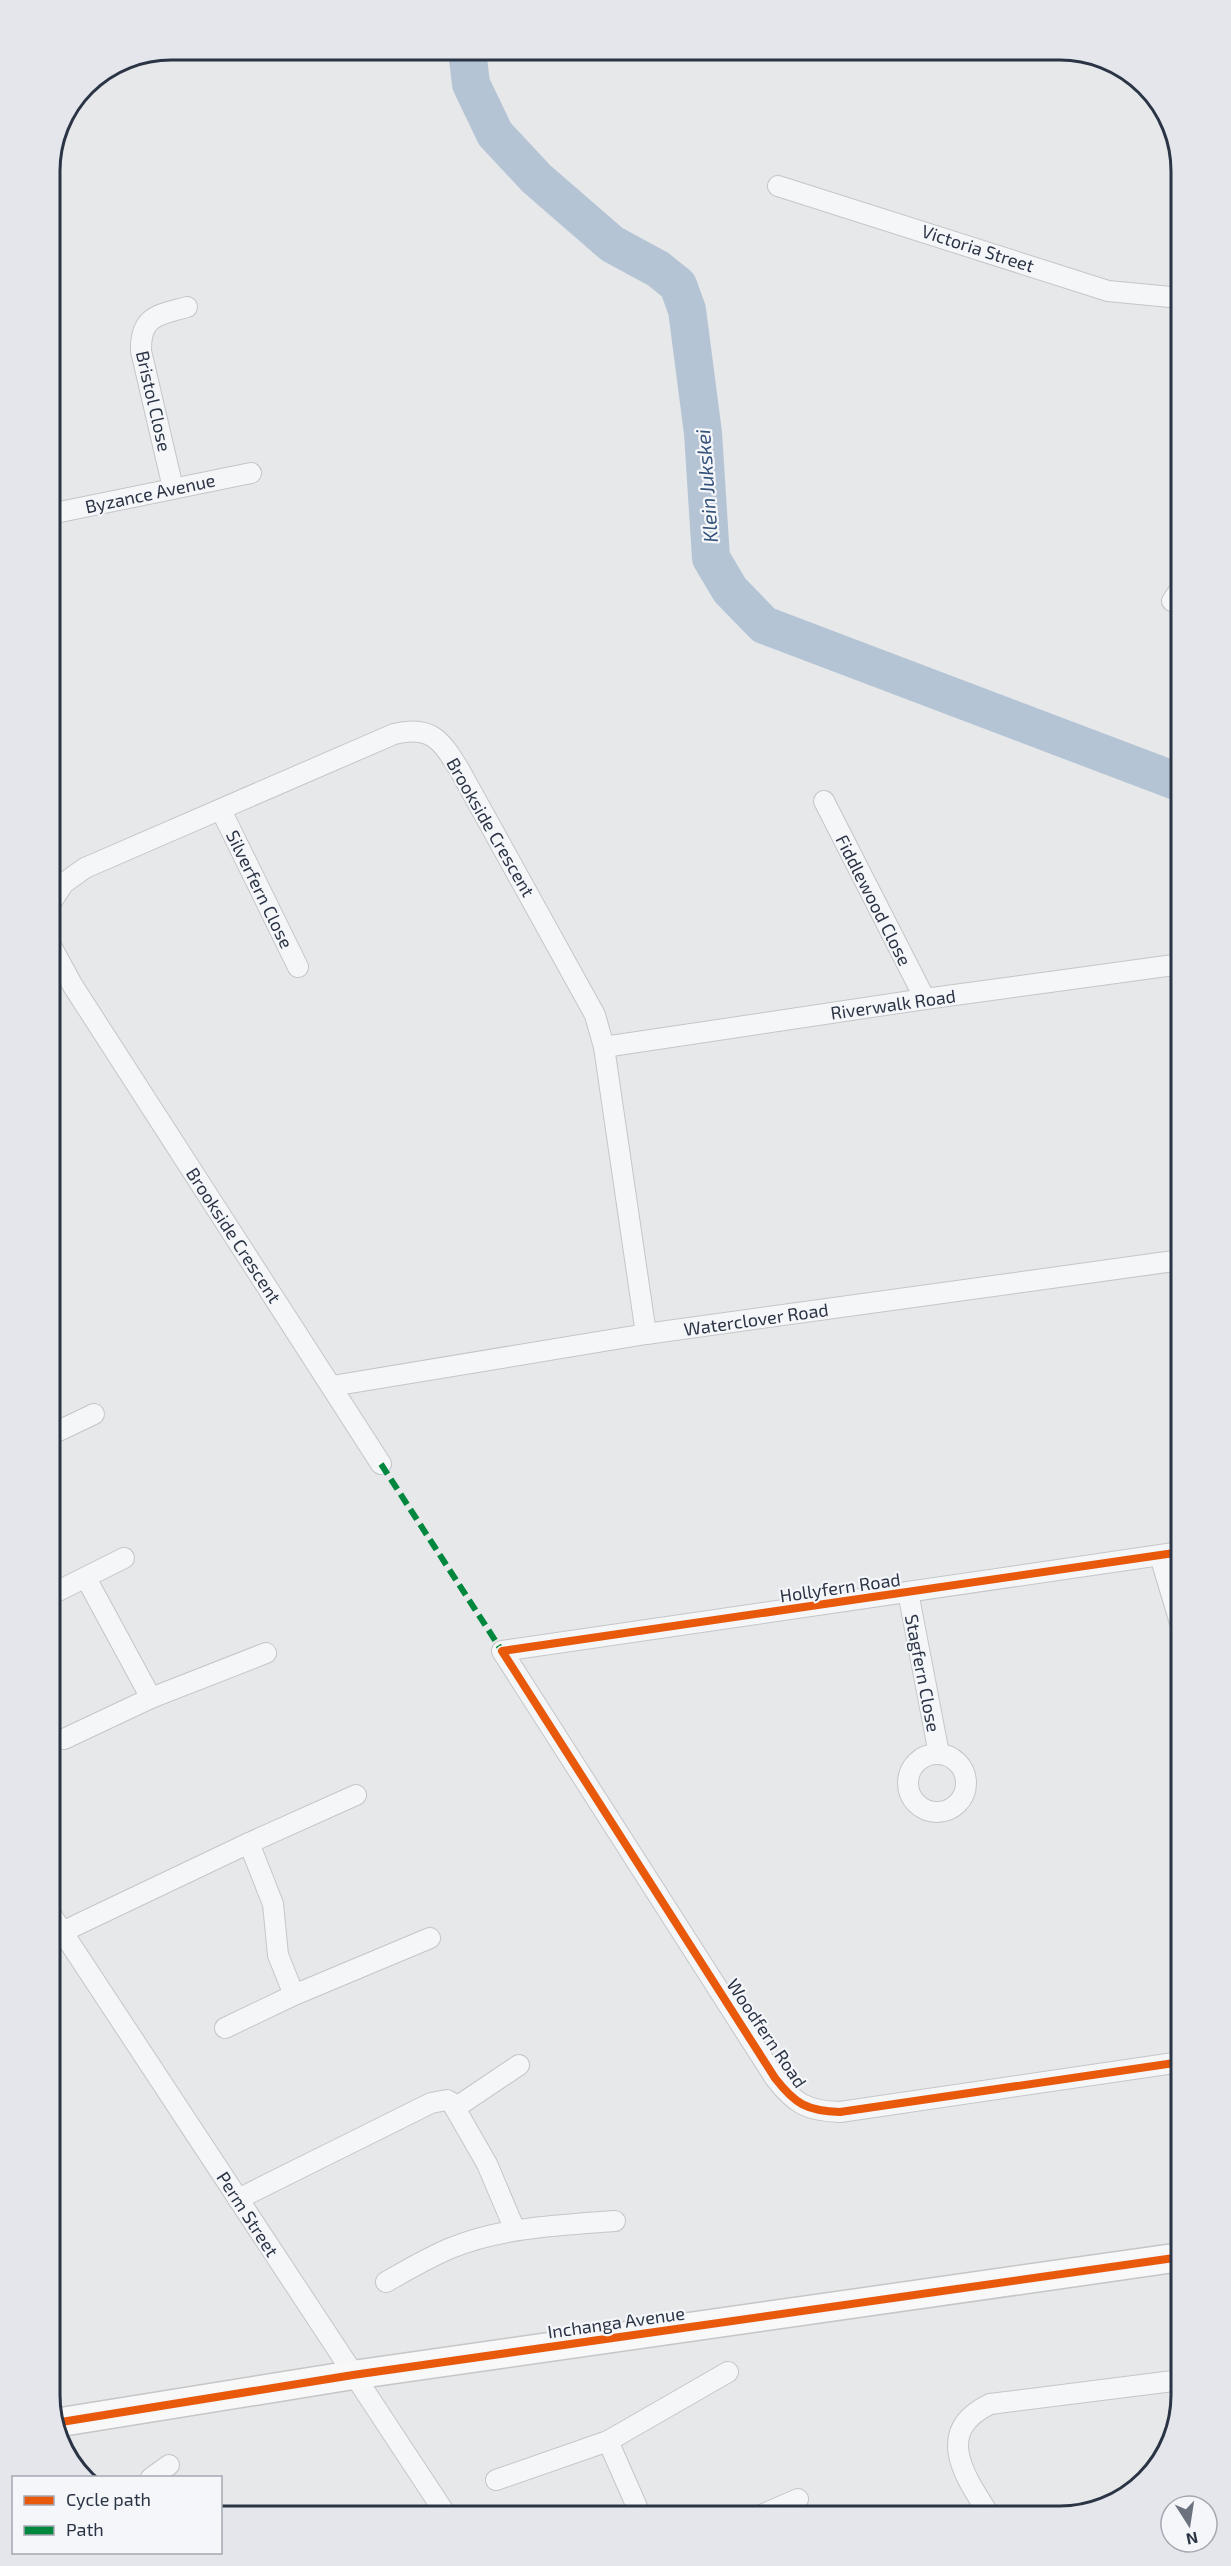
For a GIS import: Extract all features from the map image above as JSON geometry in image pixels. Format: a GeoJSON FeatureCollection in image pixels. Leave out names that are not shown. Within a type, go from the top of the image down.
{"type":"FeatureCollection","features":[{"type":"Feature","properties":{"kind":"street","name":"Victoria Street"},"geometry":{"type":"LineString","coordinates":[[778,186],[1108,291],[1171,297]]}},
{"type":"Feature","properties":{"kind":"street","name":"Bristol Close"},"geometry":{"type":"LineString","coordinates":[[174,488],[141,351],[141,338],[152,318],[187,307]]}},
{"type":"Feature","properties":{"kind":"street","name":"Byzance Avenue"},"geometry":{"type":"LineString","coordinates":[[60,512],[251,473]]}},
{"type":"Feature","properties":{"kind":"street","name":"Brookside Crescent"},"geometry":{"type":"LineString","coordinates":[[60,889],[64,883],[85,868],[394,734],[415,730],[434,737],[445,748],[459,769],[588,998],[604,1047],[646,1334]]}},
{"type":"Feature","properties":{"kind":"street","name":"Fiddlewood Close"},"geometry":{"type":"LineString","coordinates":[[824,801],[925,999]]}},
{"type":"Feature","properties":{"kind":"street","name":"Silverfern Close"},"geometry":{"type":"LineString","coordinates":[[221,810],[298,967]]}},
{"type":"Feature","properties":{"kind":"street","name":"Brookside Crescent"},"geometry":{"type":"LineString","coordinates":[[60,962],[73,986],[381,1464]]}},
{"type":"Feature","properties":{"kind":"street","name":"Riverwalk Road"},"geometry":{"type":"LineString","coordinates":[[604,1047],[925,999],[1171,965]]}},
{"type":"Feature","properties":{"kind":"street","name":"Waterclover Road"},"geometry":{"type":"LineString","coordinates":[[332,1386],[646,1334],[1171,1262]]}},
{"type":"Feature","properties":{"kind":"street"},"geometry":{"type":"LineString","coordinates":[[60,1430],[94,1414]]}},
{"type":"Feature","properties":{"kind":"street","name":"Hollyfern Road"},"geometry":{"type":"LineString","coordinates":[[502,1651],[1171,1554]]}},
{"type":"Feature","properties":{"kind":"street"},"geometry":{"type":"LineString","coordinates":[[1160,1556],[1171,1591]]}},
{"type":"Feature","properties":{"kind":"street"},"geometry":{"type":"LineString","coordinates":[[60,1590],[124,1558]]}},
{"type":"Feature","properties":{"kind":"street"},"geometry":{"type":"LineString","coordinates":[[86,1578],[151,1698]]}},
{"type":"Feature","properties":{"kind":"street","name":"Stagfern Close"},"geometry":{"type":"LineString","coordinates":[[908,1592],[939,1754]]}},
{"type":"Feature","properties":{"kind":"street","name":"Woodfern Road"},"geometry":{"type":"LineString","coordinates":[[502,1651],[775,2078],[797,2103],[811,2109],[840,2112],[1171,2064]]}},
{"type":"Feature","properties":{"kind":"street"},"geometry":{"type":"LineString","coordinates":[[64,1739],[151,1698],[266,1653]]}},
{"type":"Feature","properties":{"kind":"street"},"geometry":{"type":"LineString","coordinates":[[62,1932],[356,1795]]}},
{"type":"Feature","properties":{"kind":"street"},"geometry":{"type":"LineString","coordinates":[[249,1843],[273,1904],[278,1955],[294,1995]]}},
{"type":"Feature","properties":{"kind":"street","name":"Perm Street"},"geometry":{"type":"LineString","coordinates":[[60,1929],[440,2506]]}},
{"type":"Feature","properties":{"kind":"street"},"geometry":{"type":"LineString","coordinates":[[225,2028],[294,1995],[430,1938]]}},
{"type":"Feature","properties":{"kind":"street"},"geometry":{"type":"LineString","coordinates":[[455,2108],[519,2065]]}},
{"type":"Feature","properties":{"kind":"street"},"geometry":{"type":"LineString","coordinates":[[238,2199],[431,2103],[447,2100],[455,2108],[497,2184],[515,2230]]}},
{"type":"Feature","properties":{"kind":"street"},"geometry":{"type":"LineString","coordinates":[[386,2282],[451,2248],[515,2230],[615,2222]]}},
{"type":"Feature","properties":{"kind":"street","name":"Inchanga Avenue"},"geometry":{"type":"LineString","coordinates":[[63,2422],[353,2375],[1171,2259]]}},
{"type":"Feature","properties":{"kind":"street"},"geometry":{"type":"LineString","coordinates":[[496,2480],[608,2441],[728,2372]]}},
{"type":"Feature","properties":{"kind":"street"},"geometry":{"type":"LineString","coordinates":[[984,2506],[965,2473],[957,2439],[960,2429],[979,2409],[990,2404],[1171,2381]]}},
{"type":"Feature","properties":{"kind":"street"},"geometry":{"type":"LineString","coordinates":[[608,2441],[637,2506]]}},
{"type":"Feature","properties":{"kind":"street"},"geometry":{"type":"LineString","coordinates":[[154,2476],[169,2465]]}},
{"type":"Feature","properties":{"kind":"street"},"geometry":{"type":"LineString","coordinates":[[782,2506],[798,2499]]}},
{"type":"Feature","properties":{"kind":"waterway","name":"Klein Jukskei"},"geometry":{"type":"LineString","coordinates":[[468,60],[471,84],[495,134],[536,178],[612,244],[658,269],[678,285],[687,310],[703,433],[711,558],[730,590],[764,625],[1171,779]]}},
{"type":"Feature","properties":{"kind":"marked path"},"geometry":{"type":"LineString","coordinates":[[381,1464],[502,1651]]}},
{"type":"Feature","properties":{"kind":"cycle path"},"geometry":{"type":"LineString","coordinates":[[1171,1553],[502,1651],[775,2078],[796,2100],[810,2108],[840,2112],[1171,2063]]}},
{"type":"Feature","properties":{"kind":"cycle path"},"geometry":{"type":"LineString","coordinates":[[63,2422],[353,2375],[1171,2258]]}}]}
